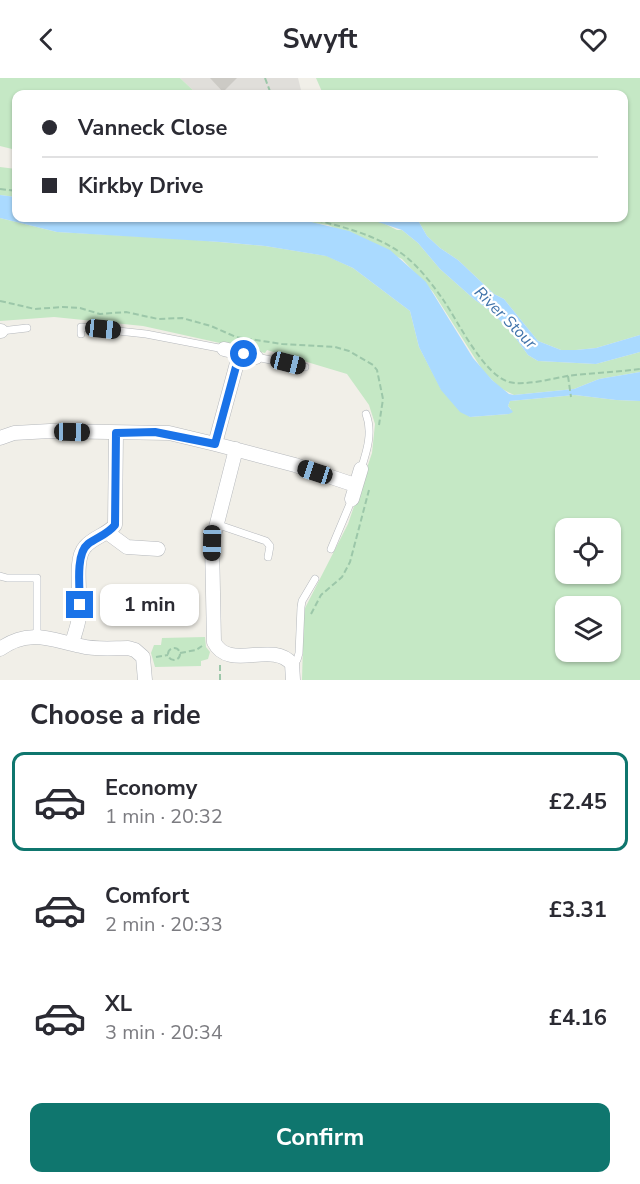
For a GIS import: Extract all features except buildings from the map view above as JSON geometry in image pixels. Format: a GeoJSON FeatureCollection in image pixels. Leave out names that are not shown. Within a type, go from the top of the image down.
{"type":"FeatureCollection","features":[{"type":"Feature","properties":{"kind":"street"},"geometry":{"type":"LineString","coordinates":[[224,349],[256,357]]}},
{"type":"Feature","properties":{"kind":"street"},"geometry":{"type":"LineString","coordinates":[[215,444],[240,352]]}},
{"type":"Feature","properties":{"kind":"street"},"geometry":{"type":"LineString","coordinates":[[0,438],[14,434],[50,431],[155,432],[236,449],[355,485]]}},
{"type":"Feature","properties":{"kind":"street"},"geometry":{"type":"LineString","coordinates":[[72,644],[79,618],[81,552],[89,543],[108,533],[115,525],[117,513],[116,433]]}},
{"type":"Feature","properties":{"kind":"street"},"geometry":{"type":"LineString","coordinates":[[236,449],[212,543],[214,642],[220,651],[232,656],[274,654],[284,656],[292,664],[293,680]]}},
{"type":"Feature","properties":{"kind":"street"},"geometry":{"type":"LineString","coordinates":[[352,500],[361,469]]}},
{"type":"Feature","properties":{"kind":"street"},"geometry":{"type":"LineString","coordinates":[[108,533],[127,547],[158,549]]}},
{"type":"Feature","properties":{"kind":"street"},"geometry":{"type":"LineString","coordinates":[[2,646],[37,637],[52,638],[94,648],[135,650],[144,660],[145,680]]}},
{"type":"Feature","properties":{"kind":"lane"},"geometry":{"type":"LineString","coordinates":[[81,334],[81,327],[92,328],[157,336],[224,349]]}},
{"type":"Feature","properties":{"kind":"lane"},"geometry":{"type":"LineString","coordinates":[[1,331],[27,328]]}},
{"type":"Feature","properties":{"kind":"lane"},"geometry":{"type":"LineString","coordinates":[[256,357],[305,367]]}},
{"type":"Feature","properties":{"kind":"lane"},"geometry":{"type":"LineString","coordinates":[[361,469],[368,446],[369,421],[366,414]]}},
{"type":"Feature","properties":{"kind":"lane"},"geometry":{"type":"LineString","coordinates":[[331,549],[352,500]]}},
{"type":"Feature","properties":{"kind":"lane"},"geometry":{"type":"LineString","coordinates":[[216,524],[266,541],[270,546],[268,557]]}},
{"type":"Feature","properties":{"kind":"lane"},"geometry":{"type":"LineString","coordinates":[[0,576],[37,578],[37,637]]}},
{"type":"Feature","properties":{"kind":"lane"},"geometry":{"type":"LineString","coordinates":[[292,664],[297,660],[299,653],[302,601],[315,579]]}},
{"type":"Feature","properties":{"kind":"path"},"geometry":{"type":"LineString","coordinates":[[326,222],[373,238],[402,254],[442,298],[488,366],[504,380],[512,383],[547,381],[568,376],[640,369]]}},
{"type":"Feature","properties":{"kind":"path"},"geometry":{"type":"LineString","coordinates":[[0,301],[35,309],[80,308],[100,314],[126,312],[158,319],[182,318],[211,326],[236,337],[282,344],[335,347],[349,351],[373,365],[377,370],[383,399],[379,429]]}},
{"type":"Feature","properties":{"kind":"path"},"geometry":{"type":"LineString","coordinates":[[568,376],[572,397]]}},
{"type":"Feature","properties":{"kind":"path"},"geometry":{"type":"LineString","coordinates":[[310,616],[321,595],[342,577],[350,562],[370,488]]}},
{"type":"Feature","properties":{"kind":"path"},"geometry":{"type":"LineString","coordinates":[[180,653],[196,650],[214,642]]}},
{"type":"Feature","properties":{"kind":"shaded area"},"geometry":{"type":"Polygon","coordinates":[[[180,78],[298,78],[301,90],[193,90],[180,78]]]}},
{"type":"Feature","properties":{"kind":"green space"},"geometry":{"type":"Polygon","coordinates":[[[0,78],[180,78],[193,90],[12,90],[12,149],[0,146],[0,78]]]}},
{"type":"Feature","properties":{"kind":"green space"},"geometry":{"type":"Polygon","coordinates":[[[316,78],[640,78],[640,335],[596,348],[576,350],[561,350],[538,341],[504,299],[494,294],[458,260],[440,248],[427,236],[419,222],[628,222],[628,90],[321,90],[316,78]]]}},
{"type":"Feature","properties":{"kind":"green space"},"geometry":{"type":"Polygon","coordinates":[[[0,167],[12,168],[12,196],[0,195],[0,167]]]}},
{"type":"Feature","properties":{"kind":"green space"},"geometry":{"type":"Polygon","coordinates":[[[0,218],[57,232],[265,246],[327,256],[353,268],[410,311],[419,347],[441,389],[470,417],[509,414],[510,401],[575,395],[640,401],[640,680],[302,680],[304,610],[348,524],[372,453],[375,424],[369,405],[347,374],[267,350],[265,353],[143,326],[54,317],[0,321],[0,218]]]}},
{"type":"Feature","properties":{"kind":"green space"},"geometry":{"type":"Polygon","coordinates":[[[308,222],[381,222],[402,230],[418,243],[440,269],[491,311],[512,333],[528,355],[538,361],[596,364],[640,352],[640,372],[599,379],[574,389],[514,395],[500,388],[483,371],[433,292],[402,259],[328,225],[308,222]]]}},
{"type":"Feature","properties":{"kind":"green space"},"geometry":{"type":"Polygon","coordinates":[[[205,637],[206,647],[210,652],[208,659],[201,661],[201,666],[155,667],[151,653],[154,645],[161,645],[162,638],[205,637]]]}},
{"type":"Feature","properties":{"kind":"water"},"geometry":{"type":"Polygon","coordinates":[[[0,195],[12,196],[12,221],[0,218],[0,195]]]}},
{"type":"Feature","properties":{"kind":"water"},"geometry":{"type":"Polygon","coordinates":[[[16,222],[311,222],[349,231],[390,250],[426,282],[473,358],[492,380],[509,394],[574,389],[599,379],[640,372],[640,401],[575,395],[510,401],[508,406],[513,412],[509,414],[470,417],[460,412],[441,390],[419,347],[410,311],[353,268],[326,256],[265,246],[57,232],[16,222]]]}},
{"type":"Feature","properties":{"kind":"water","name":"River Stour"},"geometry":{"type":"Polygon","coordinates":[[[378,222],[419,222],[427,236],[440,248],[458,260],[494,294],[504,299],[538,341],[561,350],[576,350],[596,348],[640,335],[640,352],[596,364],[538,361],[528,355],[512,333],[491,311],[440,269],[418,243],[402,230],[378,222]]]}},
{"type":"Feature","properties":{"kind":"route"},"geometry":{"type":"LineString","coordinates":[[80,605],[81,552],[89,543],[108,533],[115,525],[117,513],[116,433],[169,433],[215,444],[240,352],[244,354]]}}]}
